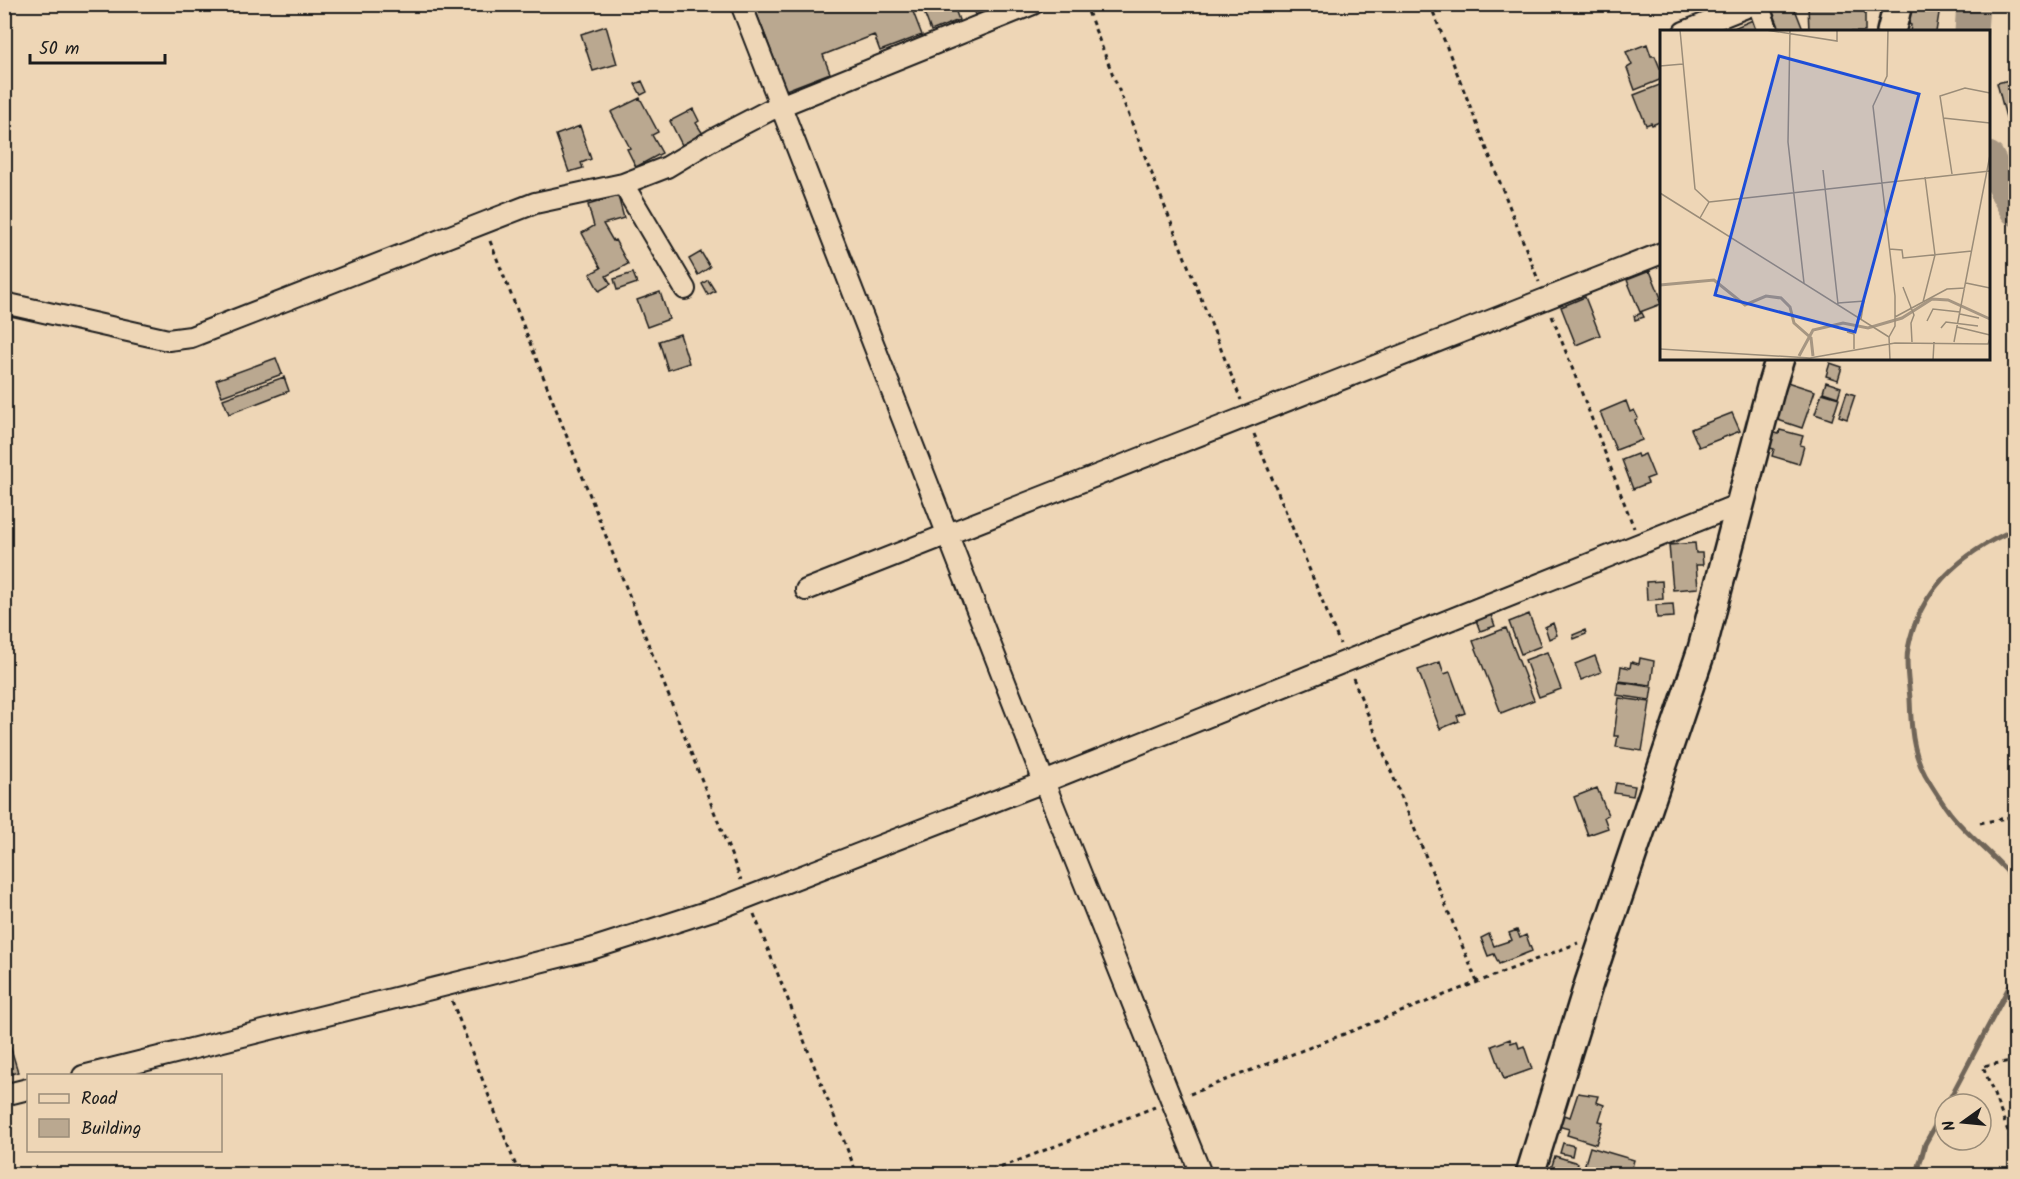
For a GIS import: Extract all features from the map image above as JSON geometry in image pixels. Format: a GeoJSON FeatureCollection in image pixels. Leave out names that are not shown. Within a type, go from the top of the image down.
{"type":"FeatureCollection","features":[{"type":"Feature","properties":{"kind":"street"},"geometry":{"type":"LineString","coordinates":[[741,4],[1044,782],[1202,1174]]}},
{"type":"Feature","properties":{"kind":"street"},"geometry":{"type":"LineString","coordinates":[[4,303],[168,340],[191,337],[535,203],[623,184],[667,167],[768,111],[1033,4]]}},
{"type":"Feature","properties":{"kind":"street"},"geometry":{"type":"LineString","coordinates":[[1689,30],[1756,4],[1767,30]]}},
{"type":"Feature","properties":{"kind":"street"},"geometry":{"type":"LineString","coordinates":[[1892,30],[1898,4]]}},
{"type":"Feature","properties":{"kind":"street"},"geometry":{"type":"LineString","coordinates":[[623,184],[685,289]]}},
{"type":"Feature","properties":{"kind":"street"},"geometry":{"type":"LineString","coordinates":[[806,590],[1660,254]]}},
{"type":"Feature","properties":{"kind":"street"},"geometry":{"type":"LineString","coordinates":[[1530,1174],[1606,932],[1702,649],[1779,360]]}},
{"type":"Feature","properties":{"kind":"street"},"geometry":{"type":"LineString","coordinates":[[91,1074],[591,949],[748,897],[1044,782],[1742,503]]}},
{"type":"Feature","properties":{"kind":"street"},"geometry":{"type":"LineString","coordinates":[[4,1095],[27,1089]]}},
{"type":"Feature","properties":{"kind":"path"},"geometry":{"type":"LineString","coordinates":[[1085,4],[1247,416],[1477,982]]}},
{"type":"Feature","properties":{"kind":"path"},"geometry":{"type":"LineString","coordinates":[[1430,4],[1640,544]]}},
{"type":"Feature","properties":{"kind":"path"},"geometry":{"type":"LineString","coordinates":[[483,223],[857,1174]]}},
{"type":"Feature","properties":{"kind":"path"},"geometry":{"type":"LineString","coordinates":[[1980,823],[2016,816]]}},
{"type":"Feature","properties":{"kind":"path"},"geometry":{"type":"LineString","coordinates":[[984,1174],[1606,932]]}},
{"type":"Feature","properties":{"kind":"path"},"geometry":{"type":"LineString","coordinates":[[446,985],[519,1174]]}},
{"type":"Feature","properties":{"kind":"path"},"geometry":{"type":"LineString","coordinates":[[2016,1059],[1983,1066],[2016,1152]]}},
{"type":"Feature","properties":{"kind":"building"},"geometry":{"type":"Polygon","coordinates":[[[698,4],[711,4],[712,6],[700,10],[698,4]]]}},
{"type":"Feature","properties":{"kind":"building"},"geometry":{"type":"Polygon","coordinates":[[[753,4],[910,4],[922,35],[880,51],[874,35],[823,55],[830,73],[786,90],[753,4]]]}},
{"type":"Feature","properties":{"kind":"building"},"geometry":{"type":"Polygon","coordinates":[[[921,4],[953,4],[959,20],[931,31],[921,4]]]}},
{"type":"Feature","properties":{"kind":"building"},"geometry":{"type":"Polygon","coordinates":[[[971,4],[992,4],[994,8],[975,15],[971,4]]]}},
{"type":"Feature","properties":{"kind":"building"},"geometry":{"type":"Polygon","coordinates":[[[1770,4],[1793,4],[1802,27],[1800,30],[1780,30],[1770,4]]]}},
{"type":"Feature","properties":{"kind":"building"},"geometry":{"type":"Polygon","coordinates":[[[1808,4],[1865,4],[1865,30],[1809,30],[1808,4]]]}},
{"type":"Feature","properties":{"kind":"building"},"geometry":{"type":"Polygon","coordinates":[[[1912,4],[1938,4],[1940,7],[1936,30],[1910,30],[1912,4]]]}},
{"type":"Feature","properties":{"kind":"building"},"geometry":{"type":"Polygon","coordinates":[[[1755,19],[1758,30],[1729,30],[1755,19]]]}},
{"type":"Feature","properties":{"kind":"building"},"geometry":{"type":"Polygon","coordinates":[[[606,26],[617,64],[593,71],[581,34],[606,26]]]}},
{"type":"Feature","properties":{"kind":"building"},"geometry":{"type":"Polygon","coordinates":[[[1647,44],[1651,56],[1655,56],[1660,68],[1660,80],[1635,90],[1627,68],[1632,65],[1626,52],[1647,44]]]}},
{"type":"Feature","properties":{"kind":"building"},"geometry":{"type":"Polygon","coordinates":[[[2013,79],[2016,87],[2016,123],[2008,125],[1997,83],[2013,79]]]}},
{"type":"Feature","properties":{"kind":"building"},"geometry":{"type":"Polygon","coordinates":[[[642,81],[647,92],[641,95],[635,84],[642,81]]]}},
{"type":"Feature","properties":{"kind":"building"},"geometry":{"type":"Polygon","coordinates":[[[1660,85],[1660,122],[1646,125],[1634,95],[1660,85]]]}},
{"type":"Feature","properties":{"kind":"building"},"geometry":{"type":"Polygon","coordinates":[[[640,98],[658,132],[652,135],[662,153],[636,167],[627,149],[630,148],[611,112],[640,98]]]}},
{"type":"Feature","properties":{"kind":"building"},"geometry":{"type":"Polygon","coordinates":[[[693,109],[699,121],[696,123],[703,134],[682,145],[670,121],[693,109]]]}},
{"type":"Feature","properties":{"kind":"building"},"geometry":{"type":"Polygon","coordinates":[[[580,126],[591,159],[581,163],[583,168],[569,172],[556,135],[580,126]]]}},
{"type":"Feature","properties":{"kind":"building"},"geometry":{"type":"Polygon","coordinates":[[[618,196],[624,218],[603,224],[628,264],[606,276],[611,284],[599,291],[590,274],[601,268],[582,233],[594,226],[588,205],[618,196]]]}},
{"type":"Feature","properties":{"kind":"building"},"geometry":{"type":"Polygon","coordinates":[[[701,252],[710,267],[698,275],[689,259],[701,252]]]}},
{"type":"Feature","properties":{"kind":"building"},"geometry":{"type":"Polygon","coordinates":[[[1650,271],[1660,296],[1660,304],[1640,312],[1627,280],[1650,271]]]}},
{"type":"Feature","properties":{"kind":"building"},"geometry":{"type":"Polygon","coordinates":[[[633,273],[637,283],[617,290],[614,279],[633,273]]]}},
{"type":"Feature","properties":{"kind":"building"},"geometry":{"type":"Polygon","coordinates":[[[708,280],[715,291],[708,295],[702,284],[708,280]]]}},
{"type":"Feature","properties":{"kind":"building"},"geometry":{"type":"Polygon","coordinates":[[[660,292],[669,319],[647,327],[637,300],[660,292]]]}},
{"type":"Feature","properties":{"kind":"building"},"geometry":{"type":"Polygon","coordinates":[[[1585,297],[1600,335],[1576,345],[1561,307],[1585,297]]]}},
{"type":"Feature","properties":{"kind":"building"},"geometry":{"type":"Polygon","coordinates":[[[1642,313],[1644,317],[1635,320],[1634,316],[1642,313]]]}},
{"type":"Feature","properties":{"kind":"building"},"geometry":{"type":"Polygon","coordinates":[[[680,334],[689,363],[668,370],[659,341],[680,334]]]}},
{"type":"Feature","properties":{"kind":"building"},"geometry":{"type":"Polygon","coordinates":[[[276,358],[282,374],[222,396],[216,380],[276,358]]]}},
{"type":"Feature","properties":{"kind":"building"},"geometry":{"type":"Polygon","coordinates":[[[1830,363],[1842,367],[1838,380],[1826,376],[1830,363]]]}},
{"type":"Feature","properties":{"kind":"building"},"geometry":{"type":"Polygon","coordinates":[[[284,377],[289,391],[229,414],[223,399],[284,377]]]}},
{"type":"Feature","properties":{"kind":"building"},"geometry":{"type":"Polygon","coordinates":[[[1787,382],[1815,391],[1802,428],[1775,419],[1787,382]]]}},
{"type":"Feature","properties":{"kind":"building"},"geometry":{"type":"Polygon","coordinates":[[[1826,382],[1841,387],[1838,397],[1823,392],[1826,382]]]}},
{"type":"Feature","properties":{"kind":"building"},"geometry":{"type":"Polygon","coordinates":[[[1847,392],[1855,395],[1847,419],[1839,416],[1847,392]]]}},
{"type":"Feature","properties":{"kind":"building"},"geometry":{"type":"Polygon","coordinates":[[[1822,393],[1839,398],[1832,420],[1815,414],[1822,393]]]}},
{"type":"Feature","properties":{"kind":"building"},"geometry":{"type":"Polygon","coordinates":[[[1626,401],[1630,412],[1634,410],[1638,418],[1635,420],[1642,440],[1616,450],[1600,412],[1626,401]]]}},
{"type":"Feature","properties":{"kind":"building"},"geometry":{"type":"Polygon","coordinates":[[[1732,413],[1740,431],[1699,447],[1691,429],[1732,413]]]}},
{"type":"Feature","properties":{"kind":"building"},"geometry":{"type":"Polygon","coordinates":[[[1780,430],[1803,436],[1800,445],[1804,446],[1799,464],[1772,456],[1774,449],[1766,447],[1771,432],[1779,434],[1780,430]]]}},
{"type":"Feature","properties":{"kind":"building"},"geometry":{"type":"Polygon","coordinates":[[[1637,454],[1638,457],[1645,454],[1654,476],[1646,479],[1648,483],[1633,489],[1622,460],[1637,454]]]}},
{"type":"Feature","properties":{"kind":"building"},"geometry":{"type":"Polygon","coordinates":[[[1695,543],[1696,553],[1702,553],[1703,565],[1696,565],[1698,588],[1673,590],[1669,545],[1695,543]]]}},
{"type":"Feature","properties":{"kind":"building"},"geometry":{"type":"Polygon","coordinates":[[[1662,581],[1663,599],[1647,600],[1646,582],[1662,581]]]}},
{"type":"Feature","properties":{"kind":"building"},"geometry":{"type":"Polygon","coordinates":[[[1673,604],[1674,617],[1657,618],[1656,605],[1673,604]]]}},
{"type":"Feature","properties":{"kind":"building"},"geometry":{"type":"Polygon","coordinates":[[[1529,614],[1541,646],[1521,654],[1509,622],[1529,614]]]}},
{"type":"Feature","properties":{"kind":"building"},"geometry":{"type":"Polygon","coordinates":[[[1491,615],[1495,626],[1480,631],[1476,620],[1491,615]]]}},
{"type":"Feature","properties":{"kind":"building"},"geometry":{"type":"Polygon","coordinates":[[[1553,623],[1557,635],[1549,639],[1545,627],[1553,623]]]}},
{"type":"Feature","properties":{"kind":"building"},"geometry":{"type":"Polygon","coordinates":[[[1506,628],[1534,700],[1501,713],[1473,641],[1506,628]]]}},
{"type":"Feature","properties":{"kind":"building"},"geometry":{"type":"Polygon","coordinates":[[[1585,630],[1586,634],[1574,639],[1573,635],[1585,630]]]}},
{"type":"Feature","properties":{"kind":"building"},"geometry":{"type":"Polygon","coordinates":[[[1547,652],[1561,689],[1539,697],[1525,660],[1547,652]]]}},
{"type":"Feature","properties":{"kind":"building"},"geometry":{"type":"Polygon","coordinates":[[[1595,656],[1601,672],[1581,680],[1575,664],[1595,656]]]}},
{"type":"Feature","properties":{"kind":"building"},"geometry":{"type":"Polygon","coordinates":[[[1640,658],[1654,661],[1651,685],[1619,681],[1621,666],[1630,668],[1631,662],[1639,664],[1640,658]]]}},
{"type":"Feature","properties":{"kind":"building"},"geometry":{"type":"Polygon","coordinates":[[[1440,662],[1444,674],[1450,672],[1465,713],[1457,716],[1459,721],[1440,729],[1418,670],[1440,662]]]}},
{"type":"Feature","properties":{"kind":"building"},"geometry":{"type":"Polygon","coordinates":[[[1618,682],[1652,687],[1650,700],[1616,695],[1618,682]]]}},
{"type":"Feature","properties":{"kind":"building"},"geometry":{"type":"Polygon","coordinates":[[[1619,698],[1650,702],[1642,751],[1616,747],[1618,736],[1614,736],[1619,698]]]}},
{"type":"Feature","properties":{"kind":"building"},"geometry":{"type":"Polygon","coordinates":[[[1616,783],[1635,786],[1633,796],[1614,793],[1616,783]]]}},
{"type":"Feature","properties":{"kind":"building"},"geometry":{"type":"Polygon","coordinates":[[[1597,788],[1608,815],[1604,817],[1608,828],[1588,835],[1574,797],[1597,788]]]}},
{"type":"Feature","properties":{"kind":"building"},"geometry":{"type":"Polygon","coordinates":[[[1517,930],[1520,938],[1526,935],[1532,951],[1499,964],[1494,954],[1488,956],[1481,938],[1489,934],[1494,946],[1512,940],[1509,933],[1517,930]]]}},
{"type":"Feature","properties":{"kind":"building"},"geometry":{"type":"Polygon","coordinates":[[[1510,1039],[1511,1043],[1517,1041],[1519,1048],[1524,1046],[1532,1069],[1504,1079],[1492,1046],[1510,1039]]]}},
{"type":"Feature","properties":{"kind":"building"},"geometry":{"type":"Polygon","coordinates":[[[9,1042],[18,1072],[4,1076],[4,1043],[9,1042]]]}},
{"type":"Feature","properties":{"kind":"building"},"geometry":{"type":"Polygon","coordinates":[[[1578,1093],[1598,1096],[1596,1102],[1604,1105],[1599,1121],[1603,1122],[1596,1144],[1567,1135],[1569,1129],[1558,1126],[1562,1114],[1570,1117],[1578,1093]]]}},
{"type":"Feature","properties":{"kind":"building"},"geometry":{"type":"Polygon","coordinates":[[[1563,1143],[1574,1146],[1572,1156],[1560,1153],[1563,1143]]]}},
{"type":"Feature","properties":{"kind":"building"},"geometry":{"type":"Polygon","coordinates":[[[1590,1147],[1634,1160],[1630,1174],[1582,1174],[1590,1147]]]}},
{"type":"Feature","properties":{"kind":"building"},"geometry":{"type":"Polygon","coordinates":[[[1555,1156],[1578,1163],[1575,1174],[1550,1172],[1555,1156]]]}},
{"type":"Feature","properties":{"kind":"waterway"},"geometry":{"type":"LineString","coordinates":[[1971,30],[1973,4]]}},
{"type":"Feature","properties":{"kind":"waterway"},"geometry":{"type":"LineString","coordinates":[[1990,162],[2016,210]]}},
{"type":"Feature","properties":{"kind":"waterway"},"geometry":{"type":"LineString","coordinates":[[2016,529],[1978,549],[1961,562],[1933,591],[1914,628],[1907,661],[1913,738],[1917,757],[1925,775],[1957,822],[2016,882]]}},
{"type":"Feature","properties":{"kind":"waterway"},"geometry":{"type":"LineString","coordinates":[[1953,1092],[2016,974]]}},
{"type":"Feature","properties":{"kind":"waterway"},"geometry":{"type":"LineString","coordinates":[[1917,1174],[1925,1144],[1933,1130]]}}]}
